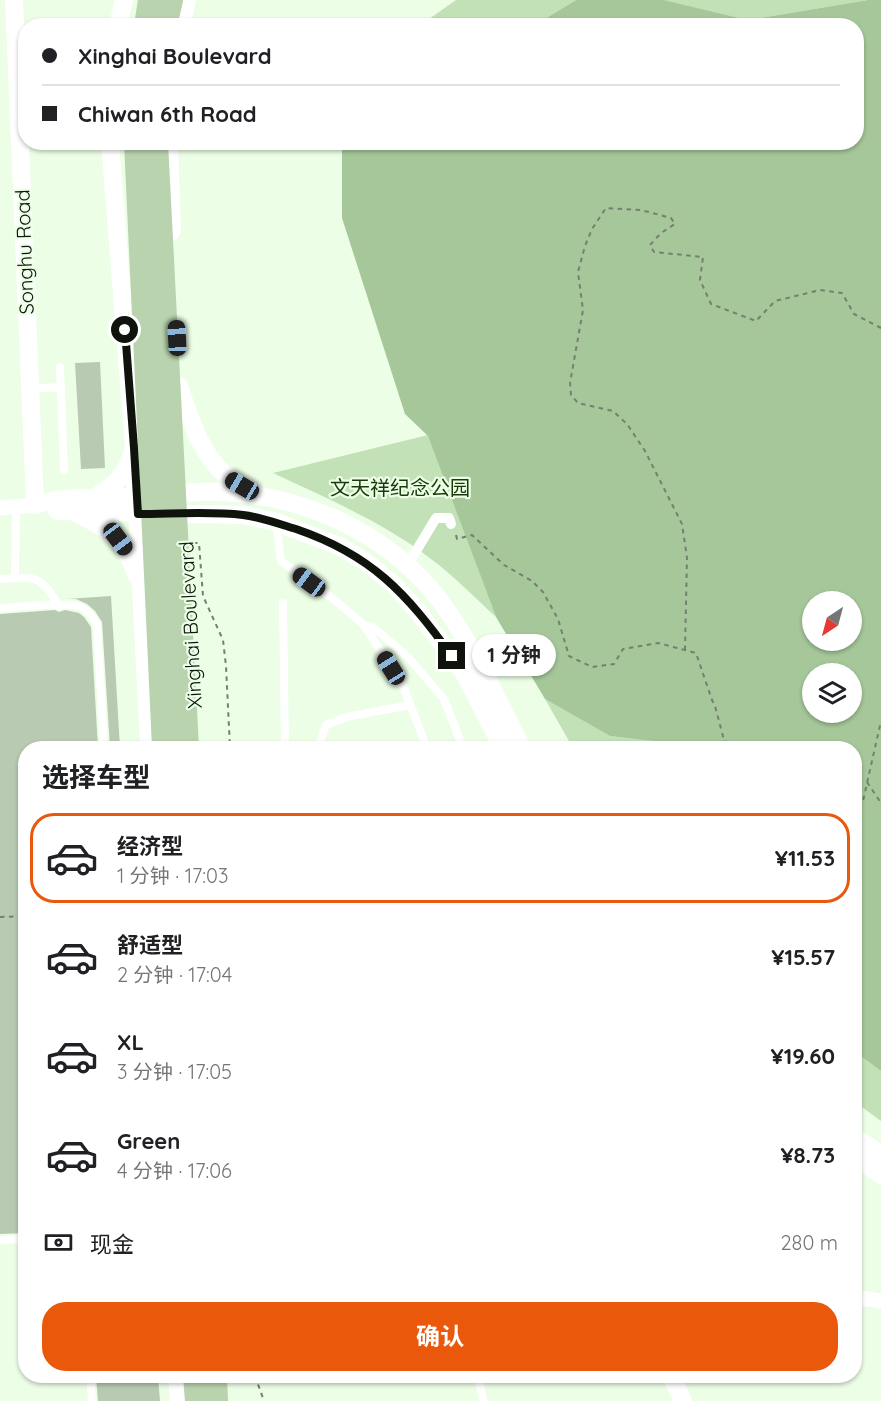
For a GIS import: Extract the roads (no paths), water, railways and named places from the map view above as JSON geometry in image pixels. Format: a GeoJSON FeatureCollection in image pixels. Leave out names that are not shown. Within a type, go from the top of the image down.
{"type":"FeatureCollection","features":[{"type":"Feature","properties":{"kind":"main road"},"geometry":{"type":"LineString","coordinates":[[147,18],[150,0]]}},
{"type":"Feature","properties":{"kind":"main road"},"geometry":{"type":"LineString","coordinates":[[167,18],[171,0]]}},
{"type":"Feature","properties":{"kind":"main road"},"geometry":{"type":"LineString","coordinates":[[136,150],[164,741]]}},
{"type":"Feature","properties":{"kind":"main road"},"geometry":{"type":"LineString","coordinates":[[156,150],[187,741]]}},
{"type":"Feature","properties":{"kind":"main road"},"geometry":{"type":"LineString","coordinates":[[195,1383],[196,1401]]}},
{"type":"Feature","properties":{"kind":"main road"},"geometry":{"type":"LineString","coordinates":[[215,1383],[216,1401]]}},
{"type":"Feature","properties":{"kind":"street","name":"Songhu Road"},"geometry":{"type":"LineString","coordinates":[[14,0],[18,97]]}},
{"type":"Feature","properties":{"kind":"street"},"geometry":{"type":"LineString","coordinates":[[120,18],[124,0]]}},
{"type":"Feature","properties":{"kind":"street"},"geometry":{"type":"LineString","coordinates":[[184,18],[187,0]]}},
{"type":"Feature","properties":{"kind":"street","name":"Songhu Road"},"geometry":{"type":"LineString","coordinates":[[20,150],[35,505]]}},
{"type":"Feature","properties":{"kind":"street"},"geometry":{"type":"LineString","coordinates":[[111,150],[134,448],[149,741]]}},
{"type":"Feature","properties":{"kind":"street","name":"Xinghai Boulevard"},"geometry":{"type":"LineString","coordinates":[[169,150],[196,741]]}},
{"type":"Feature","properties":{"kind":"street"},"geometry":{"type":"LineString","coordinates":[[179,386],[196,432],[206,452],[216,465],[228,478],[268,498]]}},
{"type":"Feature","properties":{"kind":"street"},"geometry":{"type":"LineString","coordinates":[[93,498],[106,491],[123,476],[134,448]]}},
{"type":"Feature","properties":{"kind":"street"},"geometry":{"type":"LineString","coordinates":[[35,505],[51,511],[68,511],[137,505],[184,492],[221,492],[268,498],[301,506],[338,520],[373,539],[407,566],[439,600],[463,634],[518,741]]}},
{"type":"Feature","properties":{"kind":"street"},"geometry":{"type":"LineString","coordinates":[[8,507],[35,505],[51,500],[93,498],[185,514],[243,515],[276,522],[339,546],[366,562],[393,584],[415,608],[464,673],[499,741]]}},
{"type":"Feature","properties":{"kind":"street"},"geometry":{"type":"LineString","coordinates":[[68,511],[93,521],[118,539],[127,551],[142,589]]}},
{"type":"Feature","properties":{"kind":"street"},"geometry":{"type":"LineString","coordinates":[[407,566],[436,518],[449,518],[452,524]]}},
{"type":"Feature","properties":{"kind":"street"},"geometry":{"type":"LineString","coordinates":[[862,1142],[881,1155]]}},
{"type":"Feature","properties":{"kind":"street"},"geometry":{"type":"LineString","coordinates":[[862,1162],[881,1175]]}},
{"type":"Feature","properties":{"kind":"street"},"geometry":{"type":"LineString","coordinates":[[862,1298],[881,1301]]}},
{"type":"Feature","properties":{"kind":"street"},"geometry":{"type":"LineString","coordinates":[[178,1383],[179,1401]]}},
{"type":"Feature","properties":{"kind":"street"},"geometry":{"type":"LineString","coordinates":[[224,1383],[225,1401]]}},
{"type":"Feature","properties":{"kind":"street"},"geometry":{"type":"LineString","coordinates":[[674,1383],[683,1401]]}},
{"type":"Feature","properties":{"kind":"lane"},"geometry":{"type":"LineString","coordinates":[[60,368],[64,470]]}},
{"type":"Feature","properties":{"kind":"lane"},"geometry":{"type":"LineString","coordinates":[[30,389],[61,387]]}},
{"type":"Feature","properties":{"kind":"lane"},"geometry":{"type":"LineString","coordinates":[[8,507],[15,578]]}},
{"type":"Feature","properties":{"kind":"lane"},"geometry":{"type":"LineString","coordinates":[[276,522],[281,561],[336,601],[364,625],[402,686],[424,741]]}},
{"type":"Feature","properties":{"kind":"lane"},"geometry":{"type":"LineString","coordinates":[[0,579],[31,577],[50,591],[59,606]]}},
{"type":"Feature","properties":{"kind":"lane"},"geometry":{"type":"LineString","coordinates":[[283,603],[285,741]]}},
{"type":"Feature","properties":{"kind":"lane"},"geometry":{"type":"LineString","coordinates":[[0,608],[68,604],[79,606],[90,613],[97,625],[104,741]]}},
{"type":"Feature","properties":{"kind":"lane"},"geometry":{"type":"LineString","coordinates":[[364,625],[374,627],[408,657],[444,699],[460,741]]}},
{"type":"Feature","properties":{"kind":"lane"},"geometry":{"type":"LineString","coordinates":[[321,741],[326,726],[346,717],[410,705]]}},
{"type":"Feature","properties":{"kind":"lane"},"geometry":{"type":"LineString","coordinates":[[0,1240],[18,1239]]}},
{"type":"Feature","properties":{"kind":"lane"},"geometry":{"type":"LineString","coordinates":[[91,1383],[92,1401]]}},
{"type":"Feature","properties":{"kind":"lane"},"geometry":{"type":"LineString","coordinates":[[480,1383],[483,1401]]}},
{"type":"Feature","properties":{"kind":"park label","name":"文天祥纪念公园"},"geometry":{"type":"Point","coordinates":[400,487]}}]}
